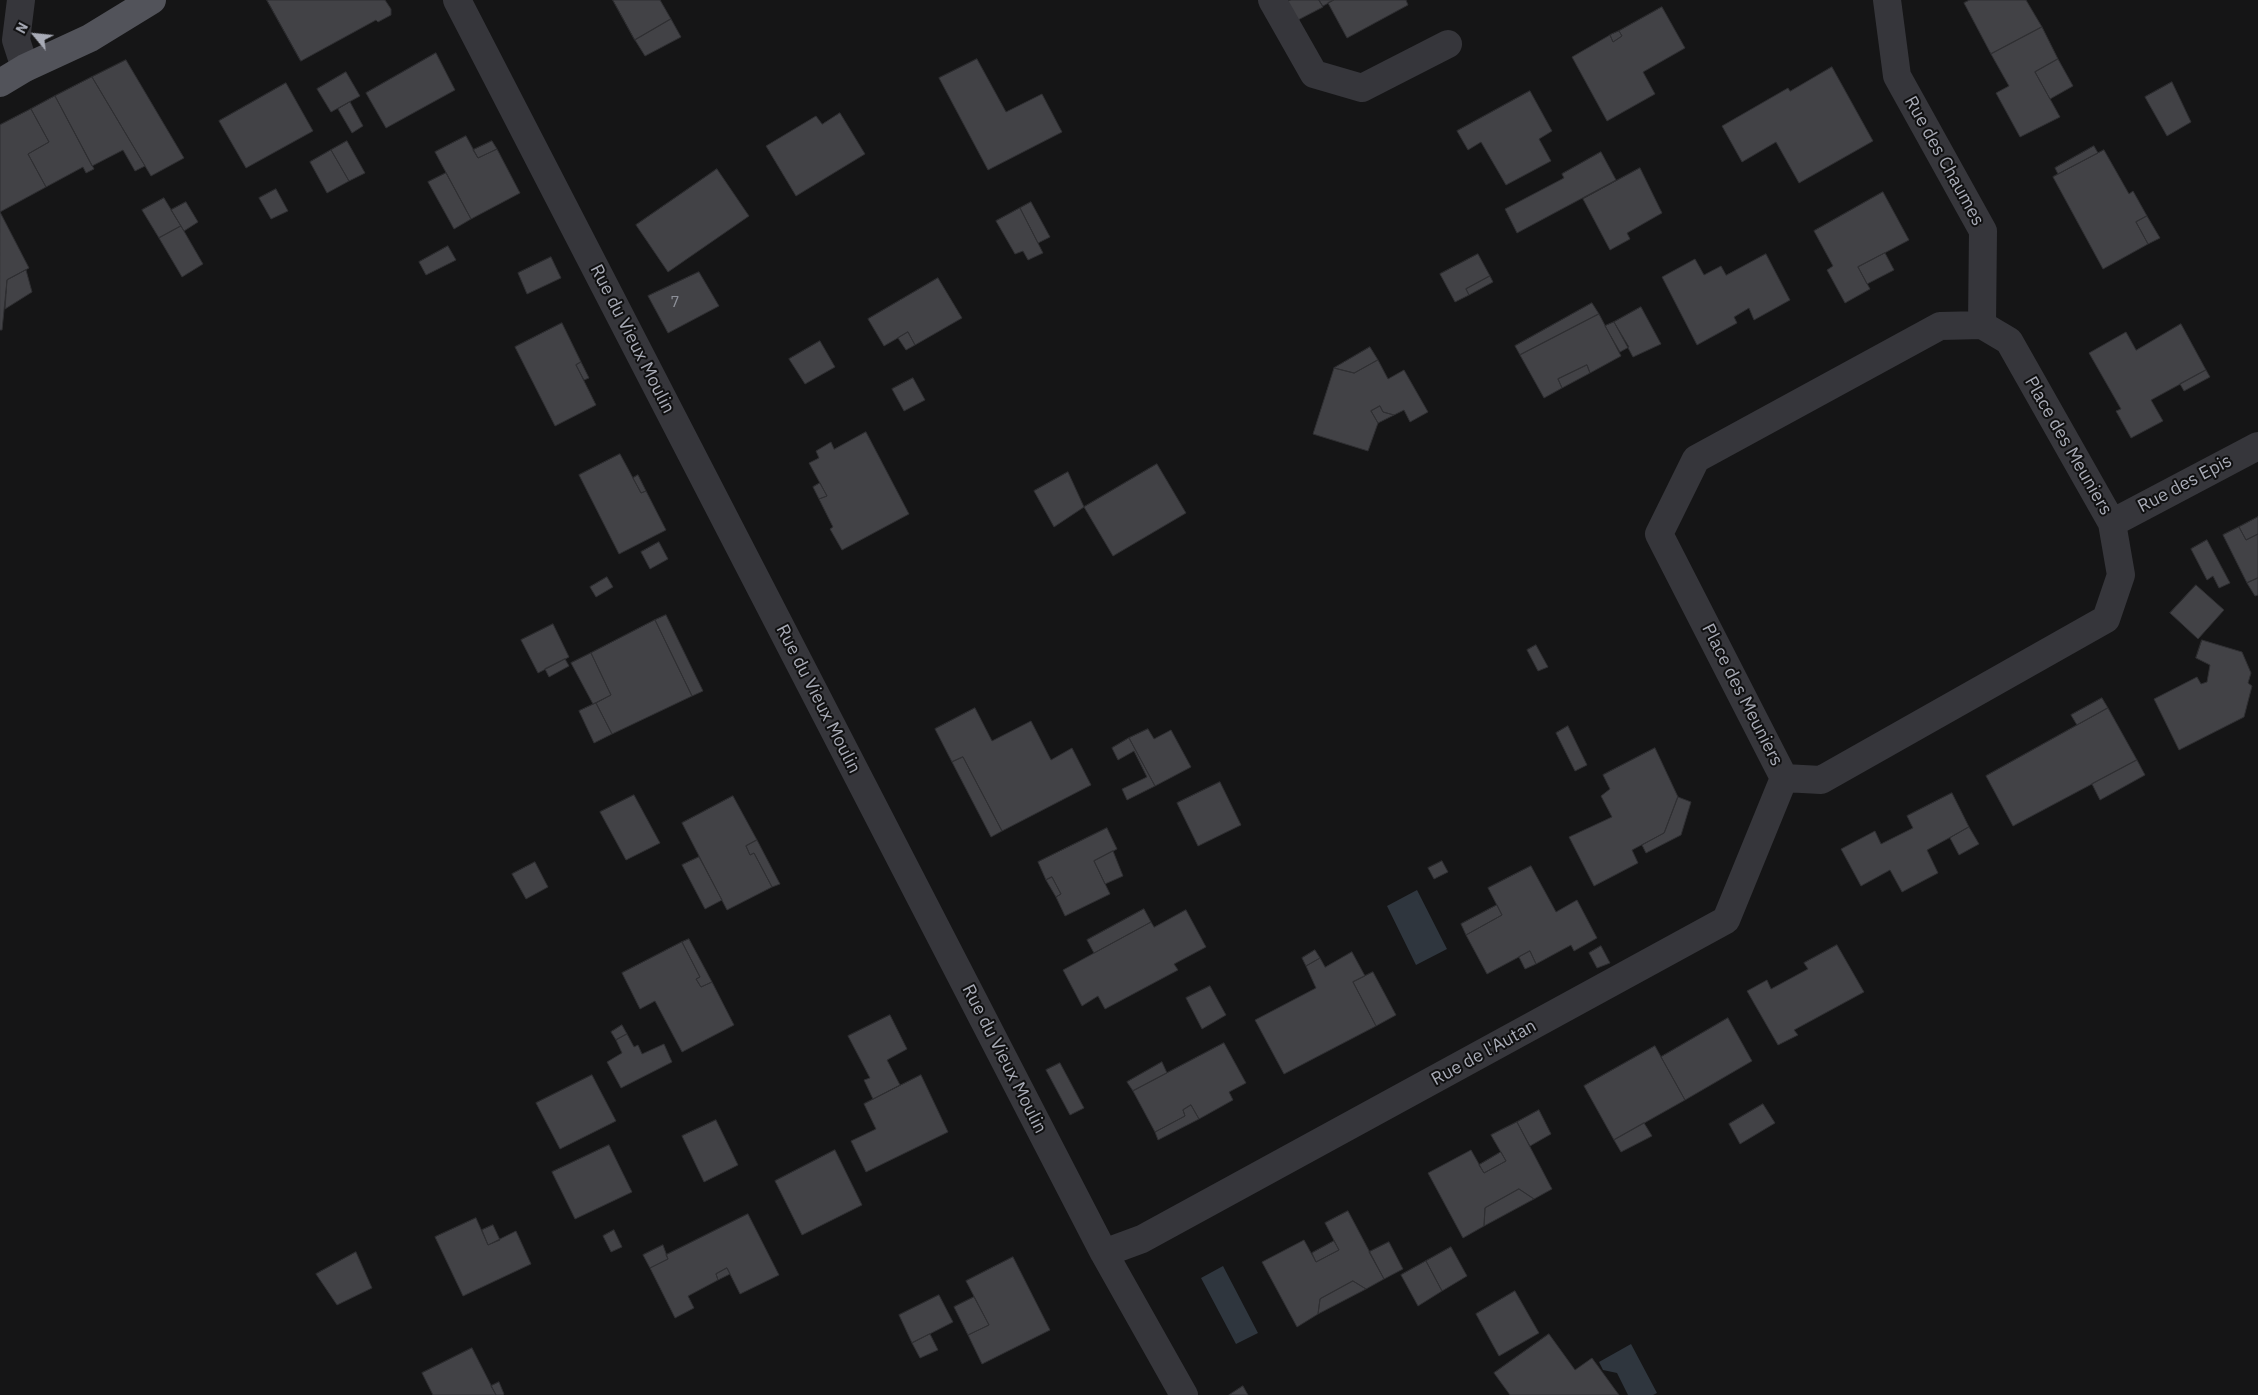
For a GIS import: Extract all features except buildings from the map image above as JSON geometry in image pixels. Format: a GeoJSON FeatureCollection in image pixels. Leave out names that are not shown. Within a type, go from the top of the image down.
{"type":"FeatureCollection","features":[{"type":"Feature","properties":{"kind":"main road"},"geometry":{"type":"LineString","coordinates":[[0,83],[25,68],[90,38],[152,0]]}},
{"type":"Feature","properties":{"kind":"street"},"geometry":{"type":"LineString","coordinates":[[22,0],[16,40],[25,68]]}},
{"type":"Feature","properties":{"kind":"street","name":"Rue du Vieux Moulin"},"geometry":{"type":"LineString","coordinates":[[457,0],[1104,1253],[1184,1395]]}},
{"type":"Feature","properties":{"kind":"street"},"geometry":{"type":"LineString","coordinates":[[1272,0],[1314,74],[1362,88],[1448,44]]}},
{"type":"Feature","properties":{"kind":"street","name":"Rue des Chaumes"},"geometry":{"type":"LineString","coordinates":[[1887,0],[1897,76],[1983,231],[1982,325]]}},
{"type":"Feature","properties":{"kind":"street","name":"Place des Meuniers"},"geometry":{"type":"LineString","coordinates":[[1982,325],[2009,341],[2112,523],[2122,575],[2106,619],[1821,780],[1784,778],[1659,534],[1696,459],[1940,326],[1982,325]]}},
{"type":"Feature","properties":{"kind":"street","name":"Rue des Epis"},"geometry":{"type":"LineString","coordinates":[[2112,523],[2258,446]]}},
{"type":"Feature","properties":{"kind":"street","name":"Rue de l'Autan"},"geometry":{"type":"LineString","coordinates":[[1104,1253],[1142,1239],[1726,920],[1784,778]]}},
{"type":"Feature","properties":{"kind":"shaded area"},"geometry":{"type":"Polygon","coordinates":[[[1417,890],[1447,949],[1416,965],[1387,906],[1417,890]]]}},
{"type":"Feature","properties":{"kind":"shaded area"},"geometry":{"type":"Polygon","coordinates":[[[1223,1266],[1258,1333],[1236,1344],[1201,1278],[1223,1266]]]}},
{"type":"Feature","properties":{"kind":"shaded area"},"geometry":{"type":"Polygon","coordinates":[[[1631,1344],[1657,1393],[1653,1395],[1628,1395],[1617,1373],[1603,1370],[1599,1362],[1631,1344]]]}}]}
